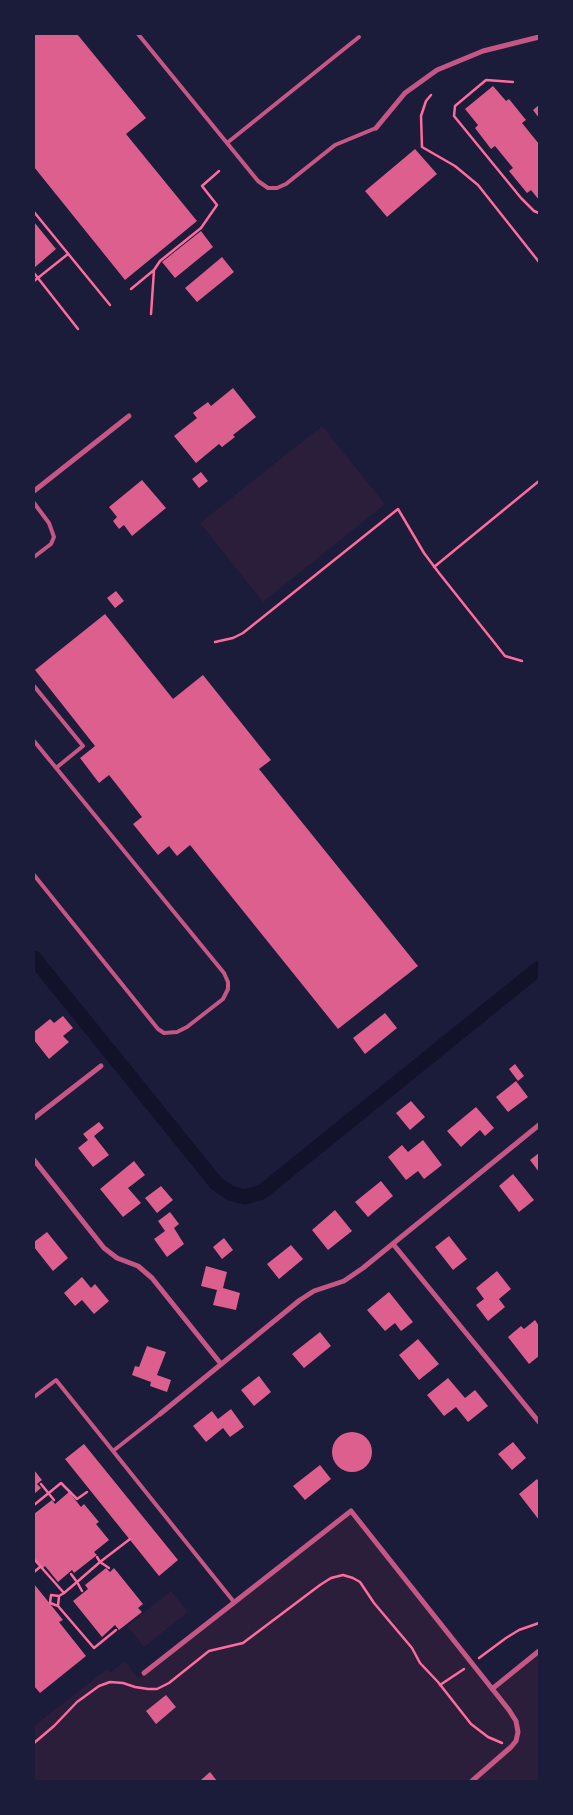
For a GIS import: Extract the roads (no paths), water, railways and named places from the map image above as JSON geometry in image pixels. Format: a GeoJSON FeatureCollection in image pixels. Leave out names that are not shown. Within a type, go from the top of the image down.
{"type":"FeatureCollection","features":[{"type":"Feature","properties":{"kind":"street"},"geometry":{"type":"LineString","coordinates":[[376,128],[405,93],[437,70],[483,51],[539,37]]}},
{"type":"Feature","properties":{"kind":"street"},"geometry":{"type":"LineString","coordinates":[[34,491],[129,416]]}},
{"type":"Feature","properties":{"kind":"street"},"geometry":{"type":"LineString","coordinates":[[34,1118],[101,1066]]}},
{"type":"Feature","properties":{"kind":"street"},"geometry":{"type":"LineString","coordinates":[[160,1414],[300,1300],[314,1291],[344,1281],[393,1244],[539,1125]]}},
{"type":"Feature","properties":{"kind":"street"},"geometry":{"type":"LineString","coordinates":[[34,1160],[104,1248],[117,1258],[138,1266],[152,1278],[221,1364]]}},
{"type":"Feature","properties":{"kind":"street"},"geometry":{"type":"LineString","coordinates":[[393,1244],[539,1422]]}},
{"type":"Feature","properties":{"kind":"street"},"geometry":{"type":"LineString","coordinates":[[144,1673],[351,1511],[516,1721],[518,1732],[516,1741],[508,1752],[472,1781]]}},
{"type":"Feature","properties":{"kind":"street"},"geometry":{"type":"LineString","coordinates":[[492,1689],[539,1651]]}},
{"type":"Feature","properties":{"kind":"lane"},"geometry":{"type":"LineString","coordinates":[[138,34],[258,181],[268,188],[278,188],[286,184],[335,145],[376,128]]}},
{"type":"Feature","properties":{"kind":"lane"},"geometry":{"type":"LineString","coordinates":[[522,34],[524,41]]}},
{"type":"Feature","properties":{"kind":"lane"},"geometry":{"type":"LineString","coordinates":[[227,143],[359,37]]}},
{"type":"Feature","properties":{"kind":"lane"},"geometry":{"type":"LineString","coordinates":[[34,503],[49,523],[54,537],[51,544],[34,557]]}},
{"type":"Feature","properties":{"kind":"lane"},"geometry":{"type":"LineString","coordinates":[[34,686],[83,746],[56,768]]}},
{"type":"Feature","properties":{"kind":"lane"},"geometry":{"type":"LineString","coordinates":[[34,741],[224,973],[228,982],[228,990],[222,999],[187,1026],[176,1032],[164,1033],[158,1029],[34,875]]}},
{"type":"Feature","properties":{"kind":"lane"},"geometry":{"type":"LineString","coordinates":[[34,1397],[56,1380],[234,1602]]}},
{"type":"Feature","properties":{"kind":"lane"},"geometry":{"type":"LineString","coordinates":[[113,1451],[160,1414]]}},
{"type":"Feature","properties":{"kind":"waterway"},"geometry":{"type":"LineString","coordinates":[[34,958],[216,1183],[230,1193],[245,1197],[262,1192],[539,968]]}}]}
